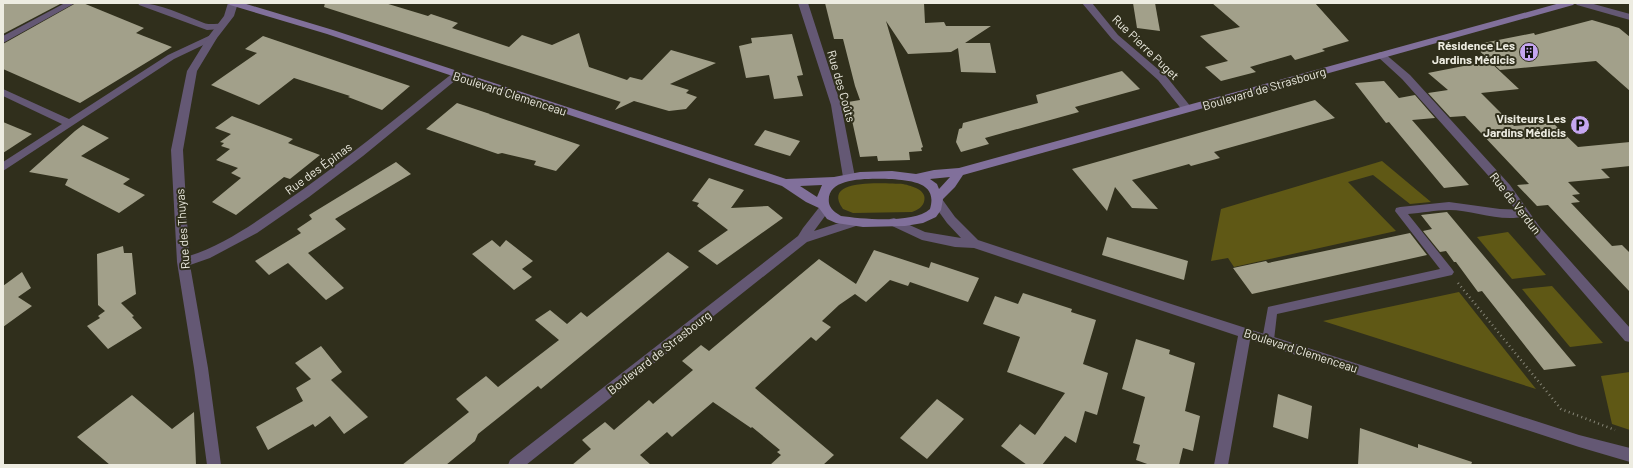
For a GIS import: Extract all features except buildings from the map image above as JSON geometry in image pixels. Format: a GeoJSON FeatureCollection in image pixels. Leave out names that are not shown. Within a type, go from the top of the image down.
{"type":"FeatureCollection","features":[{"type":"Feature","properties":{"kind":"main road","name":"Boulevard Clemenceau"},"geometry":{"type":"LineString","coordinates":[[233,3],[330,32],[786,183],[824,207],[834,218],[843,221],[894,222],[923,219],[931,215],[937,200]]}},
{"type":"Feature","properties":{"kind":"main road","name":"Boulevard de Strasbourg"},"geometry":{"type":"LineString","coordinates":[[916,178],[934,174],[959,172],[1570,3]]}},
{"type":"Feature","properties":{"kind":"main road"},"geometry":{"type":"LineString","coordinates":[[937,200],[959,172]]}},
{"type":"Feature","properties":{"kind":"main road","name":"Boulevard Clemenceau"},"geometry":{"type":"LineString","coordinates":[[786,183],[834,181],[849,177],[916,178]]}},
{"type":"Feature","properties":{"kind":"main road"},"geometry":{"type":"LineString","coordinates":[[916,178],[932,185],[936,191],[937,200]]}},
{"type":"Feature","properties":{"kind":"main road"},"geometry":{"type":"LineString","coordinates":[[824,207],[823,198],[825,190],[834,181]]}},
{"type":"Feature","properties":{"kind":"street","name":"Rue des Thuyas"},"geometry":{"type":"LineString","coordinates":[[214,465],[201,368],[183,262],[177,150],[192,72],[229,16],[233,3]]}},
{"type":"Feature","properties":{"kind":"street","name":"Rue des Coûts"},"geometry":{"type":"LineString","coordinates":[[803,3],[836,105],[849,177]]}},
{"type":"Feature","properties":{"kind":"street","name":"Rue Pierre Puget"},"geometry":{"type":"LineString","coordinates":[[1087,3],[1115,37],[1162,78],[1187,109]]}},
{"type":"Feature","properties":{"kind":"street"},"geometry":{"type":"LineString","coordinates":[[1580,3],[1630,16]]}},
{"type":"Feature","properties":{"kind":"street"},"geometry":{"type":"LineString","coordinates":[[1618,3],[1630,16]]}},
{"type":"Feature","properties":{"kind":"street","name":"Rue de Verdun"},"geometry":{"type":"LineString","coordinates":[[1382,55],[1406,77],[1506,188],[1522,213],[1626,335],[1630,337]]}},
{"type":"Feature","properties":{"kind":"street","name":"Rue des Épinas"},"geometry":{"type":"LineString","coordinates":[[183,262],[206,255],[253,230],[360,153],[457,75]]}},
{"type":"Feature","properties":{"kind":"street","name":"Boulevard Clemenceau"},"geometry":{"type":"LineString","coordinates":[[937,200],[951,220],[974,243]]}},
{"type":"Feature","properties":{"kind":"street","name":"Boulevard de Strasbourg"},"geometry":{"type":"LineString","coordinates":[[803,238],[824,207]]}},
{"type":"Feature","properties":{"kind":"street","name":"Boulevard de Strasbourg"},"geometry":{"type":"LineString","coordinates":[[515,465],[803,238],[855,222]]}},
{"type":"Feature","properties":{"kind":"street","name":"Boulevard Clemenceau"},"geometry":{"type":"LineString","coordinates":[[894,222],[922,236],[955,242],[974,243],[1160,306],[1245,332],[1579,441],[1626,454]]}},
{"type":"Feature","properties":{"kind":"street"},"geometry":{"type":"LineString","coordinates":[[1222,465],[1245,332]]}},
{"type":"Feature","properties":{"kind":"lane"},"geometry":{"type":"LineString","coordinates":[[3,40],[71,3]]}},
{"type":"Feature","properties":{"kind":"lane"},"geometry":{"type":"LineString","coordinates":[[142,3],[207,27],[221,26]]}},
{"type":"Feature","properties":{"kind":"lane"},"geometry":{"type":"LineString","coordinates":[[3,167],[171,57],[214,37]]}},
{"type":"Feature","properties":{"kind":"lane"},"geometry":{"type":"LineString","coordinates":[[3,92],[70,123]]}},
{"type":"Feature","properties":{"kind":"lane"},"geometry":{"type":"LineString","coordinates":[[1268,340],[1272,310],[1448,272],[1400,211],[1449,206],[1500,213],[1522,213]]}},
{"type":"Feature","properties":{"kind":"path"},"geometry":{"type":"LineString","coordinates":[[1448,272],[1561,409],[1619,432],[1626,454]]}},
{"type":"Feature","properties":{"kind":"shaded area"},"geometry":{"type":"Polygon","coordinates":[[[1382,161],[1431,202],[1410,204],[1373,175],[1348,182],[1396,231],[1234,267],[1228,258],[1211,261],[1221,209],[1382,161]]]}},
{"type":"Feature","properties":{"kind":"shaded area"},"geometry":{"type":"Polygon","coordinates":[[[858,184],[903,184],[918,189],[924,194],[924,202],[917,210],[912,212],[853,213],[843,209],[838,199],[840,192],[848,187],[858,184]]]}},
{"type":"Feature","properties":{"kind":"shaded area"},"geometry":{"type":"Polygon","coordinates":[[[1508,232],[1546,275],[1512,279],[1477,237],[1508,232]]]}},
{"type":"Feature","properties":{"kind":"shaded area"},"geometry":{"type":"Polygon","coordinates":[[[1552,286],[1603,343],[1570,347],[1522,289],[1552,286]]]}},
{"type":"Feature","properties":{"kind":"shaded area"},"geometry":{"type":"Polygon","coordinates":[[[1459,292],[1536,389],[1323,321],[1459,292]]]}},
{"type":"Feature","properties":{"kind":"shaded area"},"geometry":{"type":"Polygon","coordinates":[[[1630,372],[1630,430],[1612,424],[1601,376],[1630,372]]]}},
{"type":"Feature","properties":{"kind":"place","name":"Résidence Les Jardins Médicis"},"geometry":{"type":"Point","coordinates":[1529,52]}},
{"type":"Feature","properties":{"kind":"place","name":"Visiteurs Les Jardins Médicis"},"geometry":{"type":"Point","coordinates":[1580,125]}}]}
